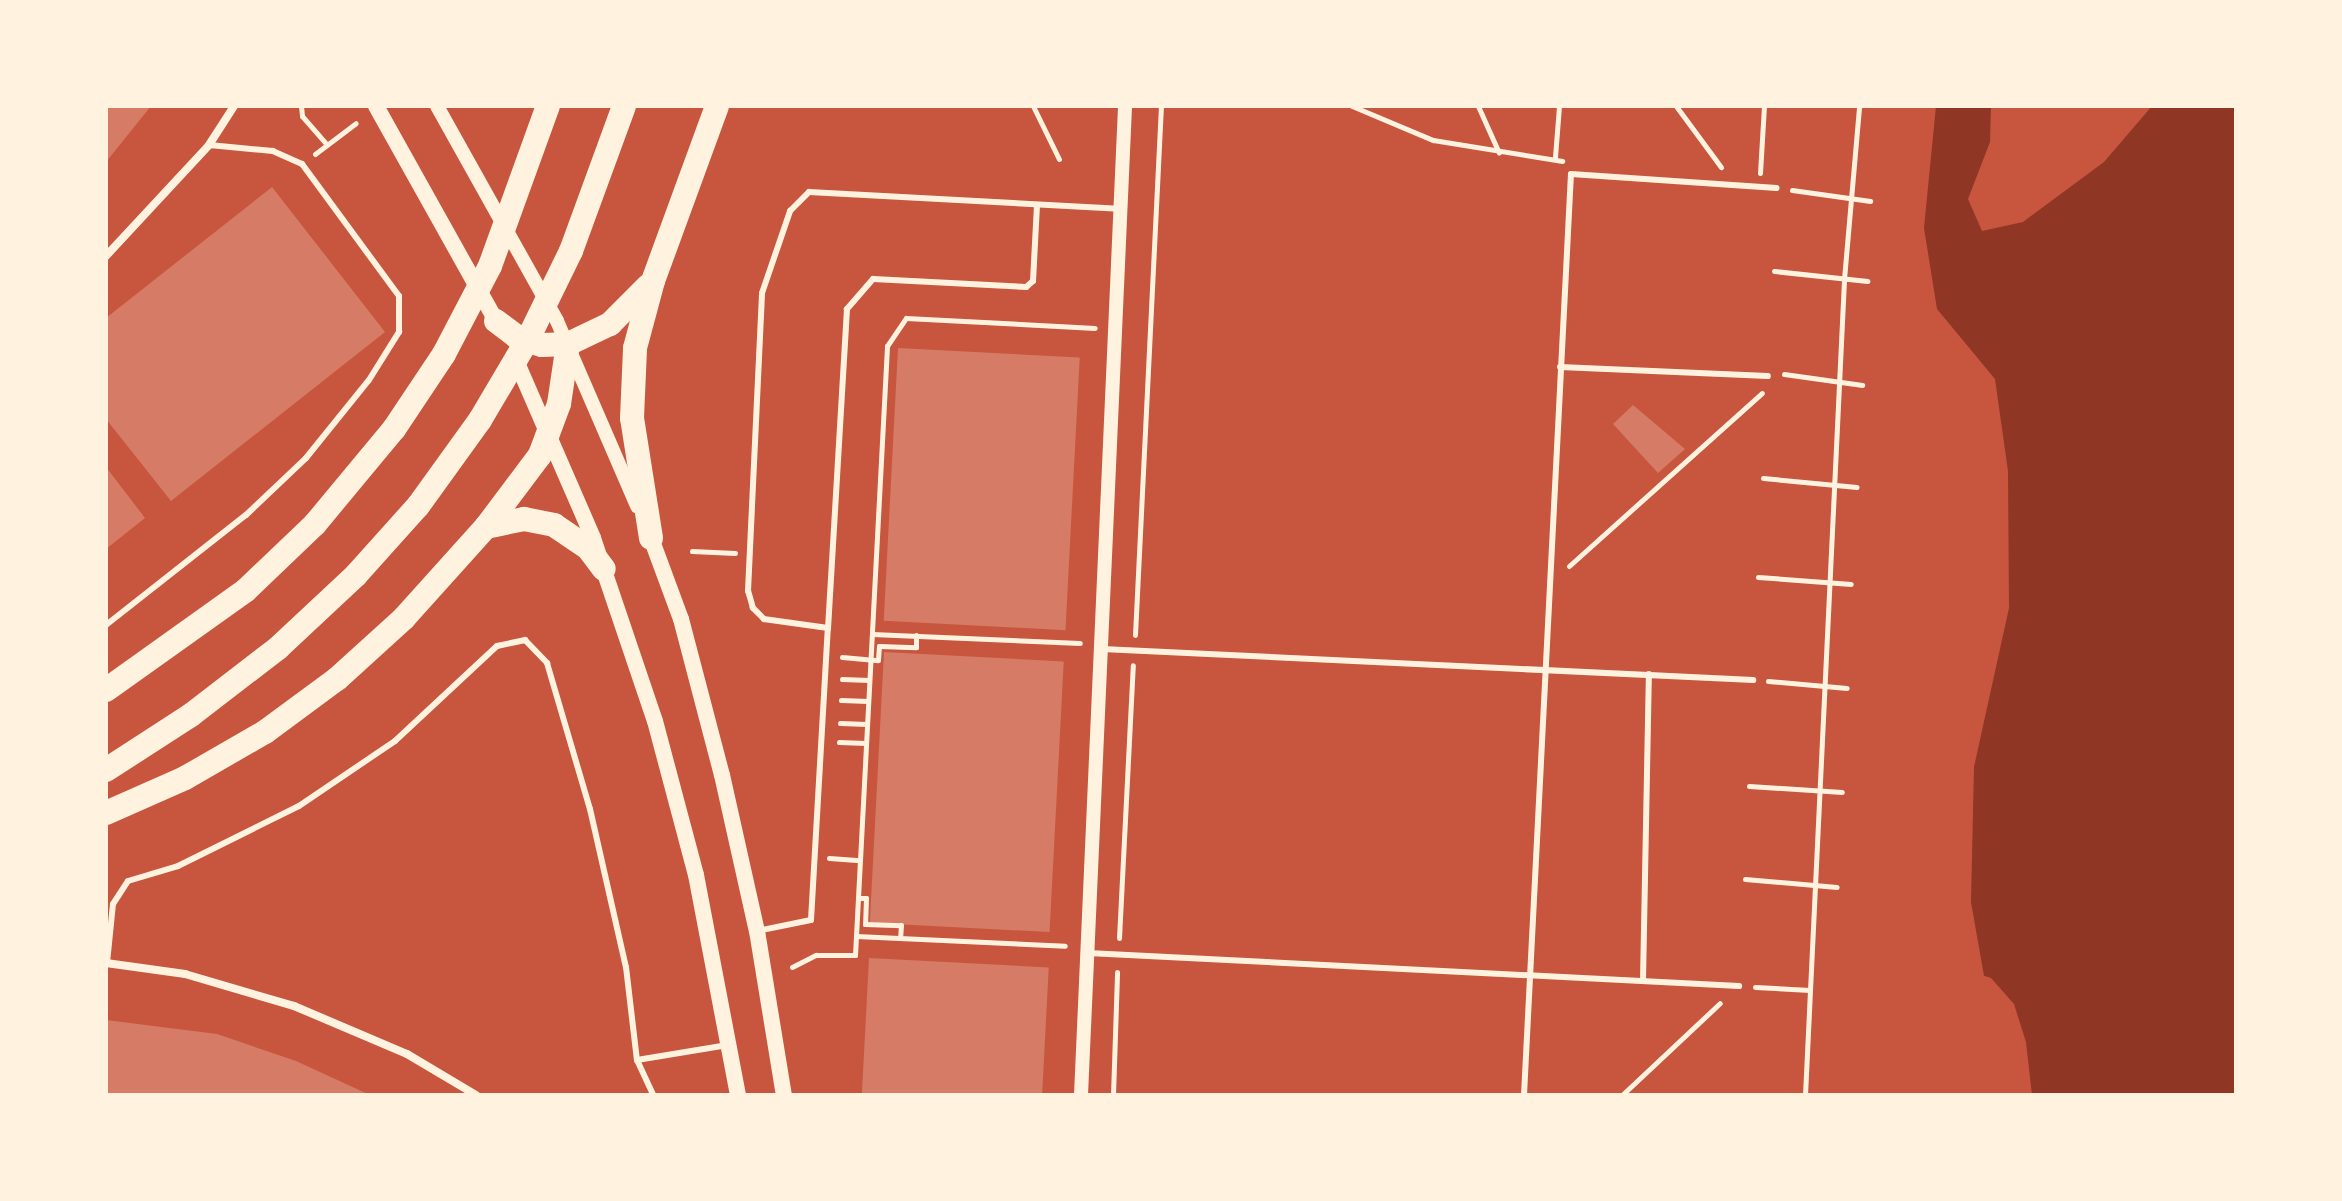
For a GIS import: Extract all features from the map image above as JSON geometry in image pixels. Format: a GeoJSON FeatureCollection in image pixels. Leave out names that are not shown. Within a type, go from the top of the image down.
{"type":"FeatureCollection","features":[{"type":"Feature","properties":{"kind":"highway"},"geometry":{"type":"LineString","coordinates":[[106,690],[213,617],[293,546],[358,475],[425,384],[490,266],[526,179],[548,106]]}},
{"type":"Feature","properties":{"kind":"highway"},"geometry":{"type":"LineString","coordinates":[[106,770],[212,700],[297,632],[377,553],[458,453],[498,393],[558,280],[624,106]]}},
{"type":"Feature","properties":{"kind":"highway"},"geometry":{"type":"LineString","coordinates":[[651,538],[637,465],[631,392],[635,348],[653,281],[671,239],[717,106]]}},
{"type":"Feature","properties":{"kind":"highway"},"geometry":{"type":"LineString","coordinates":[[496,321],[529,341],[568,344],[610,324],[653,281]]}},
{"type":"Feature","properties":{"kind":"highway"},"geometry":{"type":"LineString","coordinates":[[106,813],[212,763],[314,698],[393,628],[486,527],[531,470],[549,434],[568,344]]}},
{"type":"Feature","properties":{"kind":"highway"},"geometry":{"type":"LineString","coordinates":[[486,527],[524,519],[554,525],[588,548],[604,569]]}},
{"type":"Feature","properties":{"kind":"main road"},"geometry":{"type":"LineString","coordinates":[[376,106],[496,321],[549,434],[604,569],[673,783],[738,1095]]}},
{"type":"Feature","properties":{"kind":"main road"},"geometry":{"type":"LineString","coordinates":[[651,538],[704,701],[757,931],[784,1095]]}},
{"type":"Feature","properties":{"kind":"street"},"geometry":{"type":"LineString","coordinates":[[106,256],[209,145],[234,106]]}},
{"type":"Feature","properties":{"kind":"street"},"geometry":{"type":"LineString","coordinates":[[437,106],[568,344],[651,538]]}},
{"type":"Feature","properties":{"kind":"street"},"geometry":{"type":"LineString","coordinates":[[1081,1095],[1098,649],[1125,106]]}},
{"type":"Feature","properties":{"kind":"street"},"geometry":{"type":"LineString","coordinates":[[106,963],[185,974],[294,1006],[395,1048],[476,1095]]}},
{"type":"Feature","properties":{"kind":"lane"},"geometry":{"type":"LineString","coordinates":[[106,625],[246,515],[306,458],[369,380],[399,332],[399,296],[302,164],[273,151],[209,145]]}},
{"type":"Feature","properties":{"kind":"lane"},"geometry":{"type":"LineString","coordinates":[[1524,1095],[1571,174],[1731,181],[1777,188]]}},
{"type":"Feature","properties":{"kind":"lane"},"geometry":{"type":"LineString","coordinates":[[828,628],[764,619],[753,608],[748,591],[762,293],[790,211],[809,192],[1119,209]]}},
{"type":"Feature","properties":{"kind":"lane"},"geometry":{"type":"LineString","coordinates":[[757,931],[811,920],[847,309],[873,279],[1026,287],[1033,281],[1037,205]]}},
{"type":"Feature","properties":{"kind":"lane"},"geometry":{"type":"LineString","coordinates":[[1560,367],[1768,376]]}},
{"type":"Feature","properties":{"kind":"lane"},"geometry":{"type":"LineString","coordinates":[[106,963],[113,904],[128,881],[178,866],[299,806],[395,741],[497,646],[525,640],[547,663],[590,809],[624,955],[637,1060],[653,1095]]}},
{"type":"Feature","properties":{"kind":"lane"},"geometry":{"type":"LineString","coordinates":[[1098,649],[1753,680]]}},
{"type":"Feature","properties":{"kind":"lane"},"geometry":{"type":"LineString","coordinates":[[1643,981],[1649,674]]}},
{"type":"Feature","properties":{"kind":"lane"},"geometry":{"type":"LineString","coordinates":[[1088,953],[1532,973],[1739,986]]}},
{"type":"Feature","properties":{"kind":"lane"},"geometry":{"type":"LineString","coordinates":[[637,1060],[729,1045]]}},
{"type":"Feature","properties":{"kind":"path"},"geometry":{"type":"LineString","coordinates":[[301,106],[302,116],[327,145]]}},
{"type":"Feature","properties":{"kind":"path"},"geometry":{"type":"LineString","coordinates":[[1033,106],[1059,159]]}},
{"type":"Feature","properties":{"kind":"path"},"geometry":{"type":"LineString","coordinates":[[1113,1095],[1161,106]]}},
{"type":"Feature","properties":{"kind":"path"},"geometry":{"type":"LineString","coordinates":[[1352,106],[1408,132],[1499,153],[1555,157],[1567,163],[1571,174]]}},
{"type":"Feature","properties":{"kind":"path"},"geometry":{"type":"LineString","coordinates":[[1478,106],[1499,153]]}},
{"type":"Feature","properties":{"kind":"path"},"geometry":{"type":"LineString","coordinates":[[1555,157],[1559,106]]}},
{"type":"Feature","properties":{"kind":"path"},"geometry":{"type":"LineString","coordinates":[[1676,106],[1731,181]]}},
{"type":"Feature","properties":{"kind":"path"},"geometry":{"type":"LineString","coordinates":[[1760,184],[1764,106]]}},
{"type":"Feature","properties":{"kind":"path"},"geometry":{"type":"LineString","coordinates":[[1805,1095],[1844,279],[1859,106]]}},
{"type":"Feature","properties":{"kind":"path"},"geometry":{"type":"LineString","coordinates":[[314,155],[356,123]]}},
{"type":"Feature","properties":{"kind":"path"},"geometry":{"type":"LineString","coordinates":[[1777,188],[1870,201]]}},
{"type":"Feature","properties":{"kind":"path"},"geometry":{"type":"LineString","coordinates":[[1774,271],[1867,281]]}},
{"type":"Feature","properties":{"kind":"path"},"geometry":{"type":"LineString","coordinates":[[792,967],[816,955],[855,955],[887,346],[906,318],[1096,328]]}},
{"type":"Feature","properties":{"kind":"path"},"geometry":{"type":"LineString","coordinates":[[1778,380],[1787,372],[1862,385]]}},
{"type":"Feature","properties":{"kind":"path"},"geometry":{"type":"LineString","coordinates":[[1549,584],[1768,388]]}},
{"type":"Feature","properties":{"kind":"path"},"geometry":{"type":"LineString","coordinates":[[1763,478],[1857,487]]}},
{"type":"Feature","properties":{"kind":"path"},"geometry":{"type":"LineString","coordinates":[[692,551],[750,554]]}},
{"type":"Feature","properties":{"kind":"path"},"geometry":{"type":"LineString","coordinates":[[1758,577],[1851,584]]}},
{"type":"Feature","properties":{"kind":"path"},"geometry":{"type":"LineString","coordinates":[[872,634],[1080,643]]}},
{"type":"Feature","properties":{"kind":"path"},"geometry":{"type":"LineString","coordinates":[[826,656],[878,660],[879,646],[916,647],[916,635]]}},
{"type":"Feature","properties":{"kind":"path"},"geometry":{"type":"LineString","coordinates":[[825,678],[869,680]]}},
{"type":"Feature","properties":{"kind":"path"},"geometry":{"type":"LineString","coordinates":[[1753,680],[1847,688]]}},
{"type":"Feature","properties":{"kind":"path"},"geometry":{"type":"LineString","coordinates":[[824,699],[868,701]]}},
{"type":"Feature","properties":{"kind":"path"},"geometry":{"type":"LineString","coordinates":[[823,722],[867,724]]}},
{"type":"Feature","properties":{"kind":"path"},"geometry":{"type":"LineString","coordinates":[[821,741],[866,743]]}},
{"type":"Feature","properties":{"kind":"path"},"geometry":{"type":"LineString","coordinates":[[1749,786],[1842,792]]}},
{"type":"Feature","properties":{"kind":"path"},"geometry":{"type":"LineString","coordinates":[[815,857],[860,860]]}},
{"type":"Feature","properties":{"kind":"path"},"geometry":{"type":"LineString","coordinates":[[1745,879],[1837,887]]}},
{"type":"Feature","properties":{"kind":"path"},"geometry":{"type":"LineString","coordinates":[[858,898],[866,898],[865,924],[901,925],[900,938]]}},
{"type":"Feature","properties":{"kind":"path"},"geometry":{"type":"LineString","coordinates":[[856,936],[1065,946]]}},
{"type":"Feature","properties":{"kind":"path"},"geometry":{"type":"LineString","coordinates":[[1622,1095],[1739,986],[1810,990]]}},
{"type":"Feature","properties":{"kind":"shaded area"},"geometry":{"type":"Polygon","coordinates":[[[1936,106],[1991,106],[1990,142],[1968,199],[1982,231],[2023,222],[2104,162],[2152,106],[2236,106],[2236,1095],[2005,1095],[1971,902],[1974,767],[2009,608],[2008,471],[1995,379],[1937,309],[1924,228],[1936,106]]]}},
{"type":"Feature","properties":{"kind":"pier"},"geometry":{"type":"Polygon","coordinates":[[[1982,975],[1991,978],[2014,1004],[2026,1042],[2032,1095],[2001,1095],[1982,975]]]}},
{"type":"Feature","properties":{"kind":"building"},"geometry":{"type":"Polygon","coordinates":[[[106,106],[151,106],[106,162],[106,106]]]}},
{"type":"Feature","properties":{"kind":"building"},"geometry":{"type":"Polygon","coordinates":[[[272,187],[385,332],[171,501],[106,419],[106,318],[272,187]]]}},
{"type":"Feature","properties":{"kind":"building"},"geometry":{"type":"Polygon","coordinates":[[[898,348],[1080,358],[1065,630],[884,621],[898,348]]]}},
{"type":"Feature","properties":{"kind":"building"},"geometry":{"type":"Polygon","coordinates":[[[1633,405],[1685,449],[1658,473],[1613,424],[1633,405]]]}},
{"type":"Feature","properties":{"kind":"building"},"geometry":{"type":"Polygon","coordinates":[[[106,467],[145,518],[106,549],[106,467]]]}},
{"type":"Feature","properties":{"kind":"building"},"geometry":{"type":"Polygon","coordinates":[[[884,652],[1064,661],[1050,932],[870,923],[884,652]]]}},
{"type":"Feature","properties":{"kind":"building"},"geometry":{"type":"Polygon","coordinates":[[[869,958],[1049,967],[1042,1095],[862,1095],[869,958]]]}},
{"type":"Feature","properties":{"kind":"building"},"geometry":{"type":"Polygon","coordinates":[[[106,1020],[217,1034],[296,1061],[370,1095],[106,1095],[106,1020]]]}}]}
